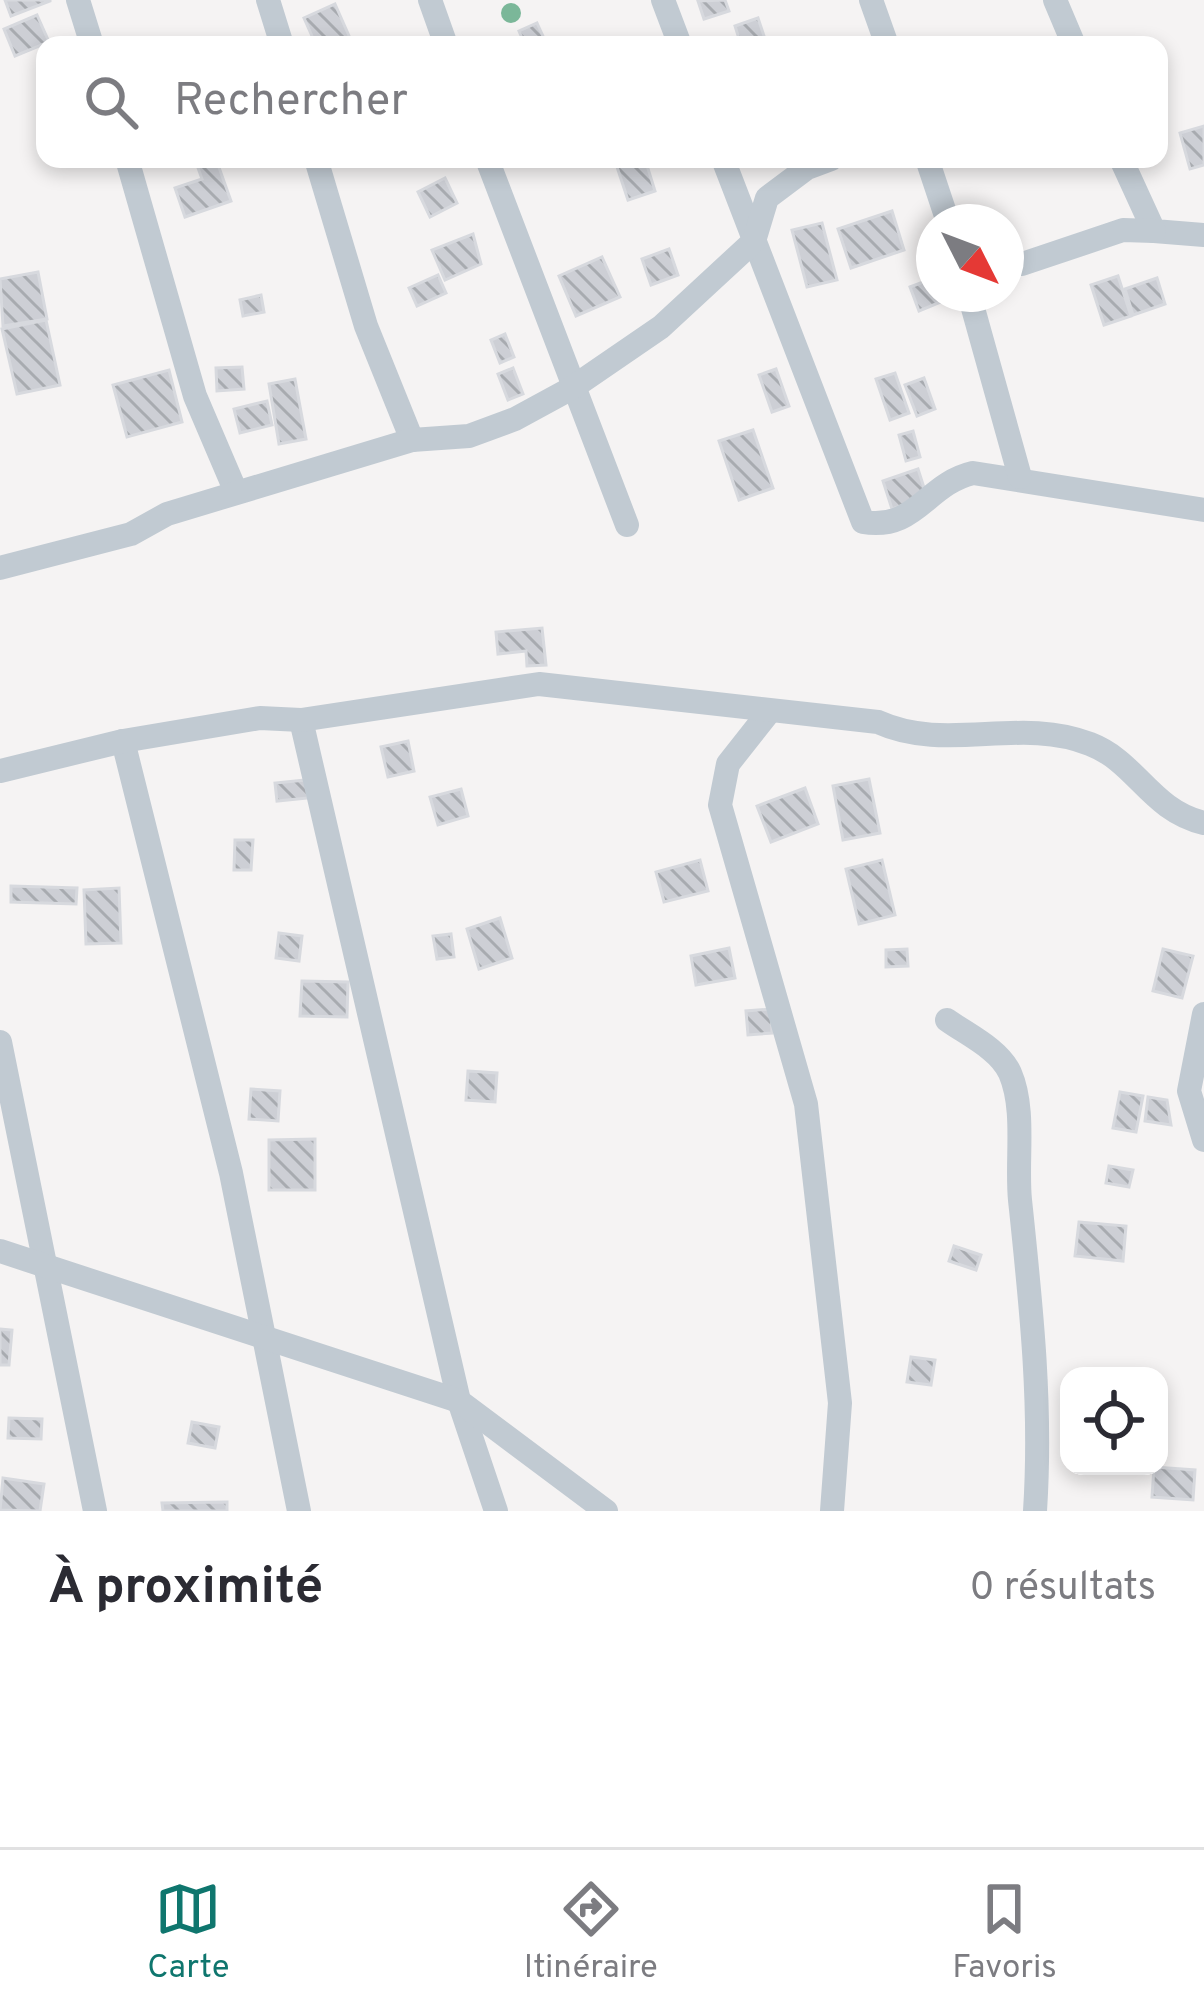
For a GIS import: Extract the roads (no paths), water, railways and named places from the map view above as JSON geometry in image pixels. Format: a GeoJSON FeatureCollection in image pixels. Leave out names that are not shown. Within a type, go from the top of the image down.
{"type":"FeatureCollection","features":[{"type":"Feature","properties":{"kind":"street"},"geometry":{"type":"LineString","coordinates":[[78,0],[89,36]]}},
{"type":"Feature","properties":{"kind":"street"},"geometry":{"type":"LineString","coordinates":[[268,0],[279,36]]}},
{"type":"Feature","properties":{"kind":"street"},"geometry":{"type":"LineString","coordinates":[[430,0],[443,36]]}},
{"type":"Feature","properties":{"kind":"street"},"geometry":{"type":"LineString","coordinates":[[663,0],[677,36]]}},
{"type":"Feature","properties":{"kind":"street"},"geometry":{"type":"LineString","coordinates":[[871,0],[883,36]]}},
{"type":"Feature","properties":{"kind":"street"},"geometry":{"type":"LineString","coordinates":[[1055,0],[1070,36]]}},
{"type":"Feature","properties":{"kind":"street"},"geometry":{"type":"LineString","coordinates":[[130,168],[195,396],[236,492]]}},
{"type":"Feature","properties":{"kind":"street"},"geometry":{"type":"LineString","coordinates":[[319,168],[366,326],[412,440]]}},
{"type":"Feature","properties":{"kind":"street"},"geometry":{"type":"LineString","coordinates":[[490,168],[627,525]]}},
{"type":"Feature","properties":{"kind":"street"},"geometry":{"type":"LineString","coordinates":[[726,168],[863,522],[887,526],[900,521],[956,477],[973,472],[1204,510]]}},
{"type":"Feature","properties":{"kind":"street"},"geometry":{"type":"LineString","coordinates":[[0,568],[131,534],[167,514],[412,440],[469,436],[572,388],[661,327],[754,241],[767,197],[807,168]]}},
{"type":"Feature","properties":{"kind":"street"},"geometry":{"type":"LineString","coordinates":[[930,168],[943,204]]}},
{"type":"Feature","properties":{"kind":"street"},"geometry":{"type":"LineString","coordinates":[[1125,168],[1154,231]]}},
{"type":"Feature","properties":{"kind":"street"},"geometry":{"type":"LineString","coordinates":[[1024,263],[1123,230],[1204,235]]}},
{"type":"Feature","properties":{"kind":"street"},"geometry":{"type":"LineString","coordinates":[[974,312],[1020,477]]}},
{"type":"Feature","properties":{"kind":"street"},"geometry":{"type":"LineString","coordinates":[[0,771],[123,742],[260,718],[301,720],[539,684],[878,722],[931,739],[1049,733],[1093,744],[1175,816],[1204,823]]}},
{"type":"Feature","properties":{"kind":"street"},"geometry":{"type":"LineString","coordinates":[[769,712],[728,764],[720,805],[806,1104],[840,1403],[832,1511]]}},
{"type":"Feature","properties":{"kind":"street"},"geometry":{"type":"LineString","coordinates":[[301,720],[460,1401],[496,1511]]}},
{"type":"Feature","properties":{"kind":"street"},"geometry":{"type":"LineString","coordinates":[[123,742],[230,1173],[299,1511]]}},
{"type":"Feature","properties":{"kind":"street"},"geometry":{"type":"LineString","coordinates":[[1204,1014],[1190,1091],[1204,1140]]}},
{"type":"Feature","properties":{"kind":"street"},"geometry":{"type":"LineString","coordinates":[[947,1021],[1003,1059],[1017,1098],[1020,1197],[1035,1306],[1040,1431],[1035,1511]]}},
{"type":"Feature","properties":{"kind":"street"},"geometry":{"type":"LineString","coordinates":[[0,1042],[50,1267],[95,1511]]}},
{"type":"Feature","properties":{"kind":"street"},"geometry":{"type":"LineString","coordinates":[[0,1251],[460,1401],[606,1511]]}}]}
